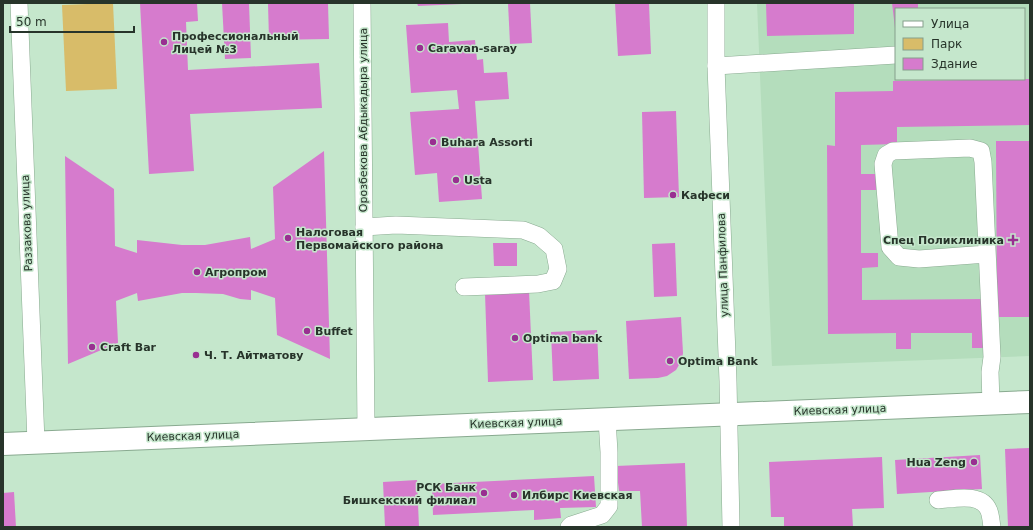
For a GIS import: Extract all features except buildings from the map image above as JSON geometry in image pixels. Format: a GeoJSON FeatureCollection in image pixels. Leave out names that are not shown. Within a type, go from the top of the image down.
{"type":"FeatureCollection","features":[{"type":"Feature","properties":{"kind":"main road","name":"Киевская улица"},"geometry":{"type":"LineString","coordinates":[[3,444],[1030,402]]}},
{"type":"Feature","properties":{"kind":"street","name":"Раззакова улица"},"geometry":{"type":"LineString","coordinates":[[19,3],[36,442]]}},
{"type":"Feature","properties":{"kind":"street","name":"Орозбекова Абдыкадыра улица"},"geometry":{"type":"LineString","coordinates":[[362,3],[366,429]]}},
{"type":"Feature","properties":{"kind":"street","name":"улица Панфилова"},"geometry":{"type":"LineString","coordinates":[[716,3],[716,66],[727,366],[731,527]]}},
{"type":"Feature","properties":{"kind":"street"},"geometry":{"type":"LineString","coordinates":[[716,66],[895,55]]}},
{"type":"Feature","properties":{"kind":"street"},"geometry":{"type":"LineString","coordinates":[[988,254],[919,259],[900,257],[890,247],[883,164],[886,155],[893,151],[963,148],[970,148],[980,151],[983,162],[988,254],[992,357],[990,372],[991,404]]}},
{"type":"Feature","properties":{"kind":"street"},"geometry":{"type":"LineString","coordinates":[[364,227],[396,225],[523,230],[539,236],[554,249],[558,269],[553,280],[538,284],[464,287]]}},
{"type":"Feature","properties":{"kind":"street"},"geometry":{"type":"LineString","coordinates":[[569,527],[602,515],[609,506],[609,452],[607,419]]}},
{"type":"Feature","properties":{"kind":"street"},"geometry":{"type":"LineString","coordinates":[[938,500],[974,499],[983,502],[989,511],[992,527]]}},
{"type":"Feature","properties":{"kind":"shaded area"},"geometry":{"type":"Polygon","coordinates":[[[757,3],[1030,3],[1030,356],[772,366],[757,3]]]}},
{"type":"Feature","properties":{"kind":"green space"},"geometry":{"type":"Polygon","coordinates":[[[113,3],[117,89],[66,91],[62,5],[113,3]]]}},
{"type":"Feature","properties":{"kind":"place","name":"Профессиональный Лицей №3"},"geometry":{"type":"Point","coordinates":[164,42]}},
{"type":"Feature","properties":{"kind":"place","name":"Caravan-saray"},"geometry":{"type":"Point","coordinates":[420,48]}},
{"type":"Feature","properties":{"kind":"place","name":"Buhara Assorti"},"geometry":{"type":"Point","coordinates":[433,142]}},
{"type":"Feature","properties":{"kind":"place","name":"Usta"},"geometry":{"type":"Point","coordinates":[456,180]}},
{"type":"Feature","properties":{"kind":"place","name":"Кафеси"},"geometry":{"type":"Point","coordinates":[673,195]}},
{"type":"Feature","properties":{"kind":"place","name":"Налоговая Первомайского района"},"geometry":{"type":"Point","coordinates":[288,238]}},
{"type":"Feature","properties":{"kind":"place","name":"Спец Поликлиника"},"geometry":{"type":"Point","coordinates":[1013,240]}},
{"type":"Feature","properties":{"kind":"place","name":"Агропром"},"geometry":{"type":"Point","coordinates":[197,272]}},
{"type":"Feature","properties":{"kind":"place","name":"Buffet"},"geometry":{"type":"Point","coordinates":[307,331]}},
{"type":"Feature","properties":{"kind":"place","name":"Optima bank"},"geometry":{"type":"Point","coordinates":[515,338]}},
{"type":"Feature","properties":{"kind":"place","name":"Craft Bar"},"geometry":{"type":"Point","coordinates":[92,347]}},
{"type":"Feature","properties":{"kind":"place","name":"Ч. Т. Айтматову"},"geometry":{"type":"Point","coordinates":[196,355]}},
{"type":"Feature","properties":{"kind":"place","name":"Optima Bank"},"geometry":{"type":"Point","coordinates":[670,361]}},
{"type":"Feature","properties":{"kind":"place","name":"Hua Zeng"},"geometry":{"type":"Point","coordinates":[974,462]}},
{"type":"Feature","properties":{"kind":"place","name":"РСК Банк Бишкекский филиал"},"geometry":{"type":"Point","coordinates":[484,493]}},
{"type":"Feature","properties":{"kind":"place","name":"Илбирс Киевская"},"geometry":{"type":"Point","coordinates":[514,495]}}]}
